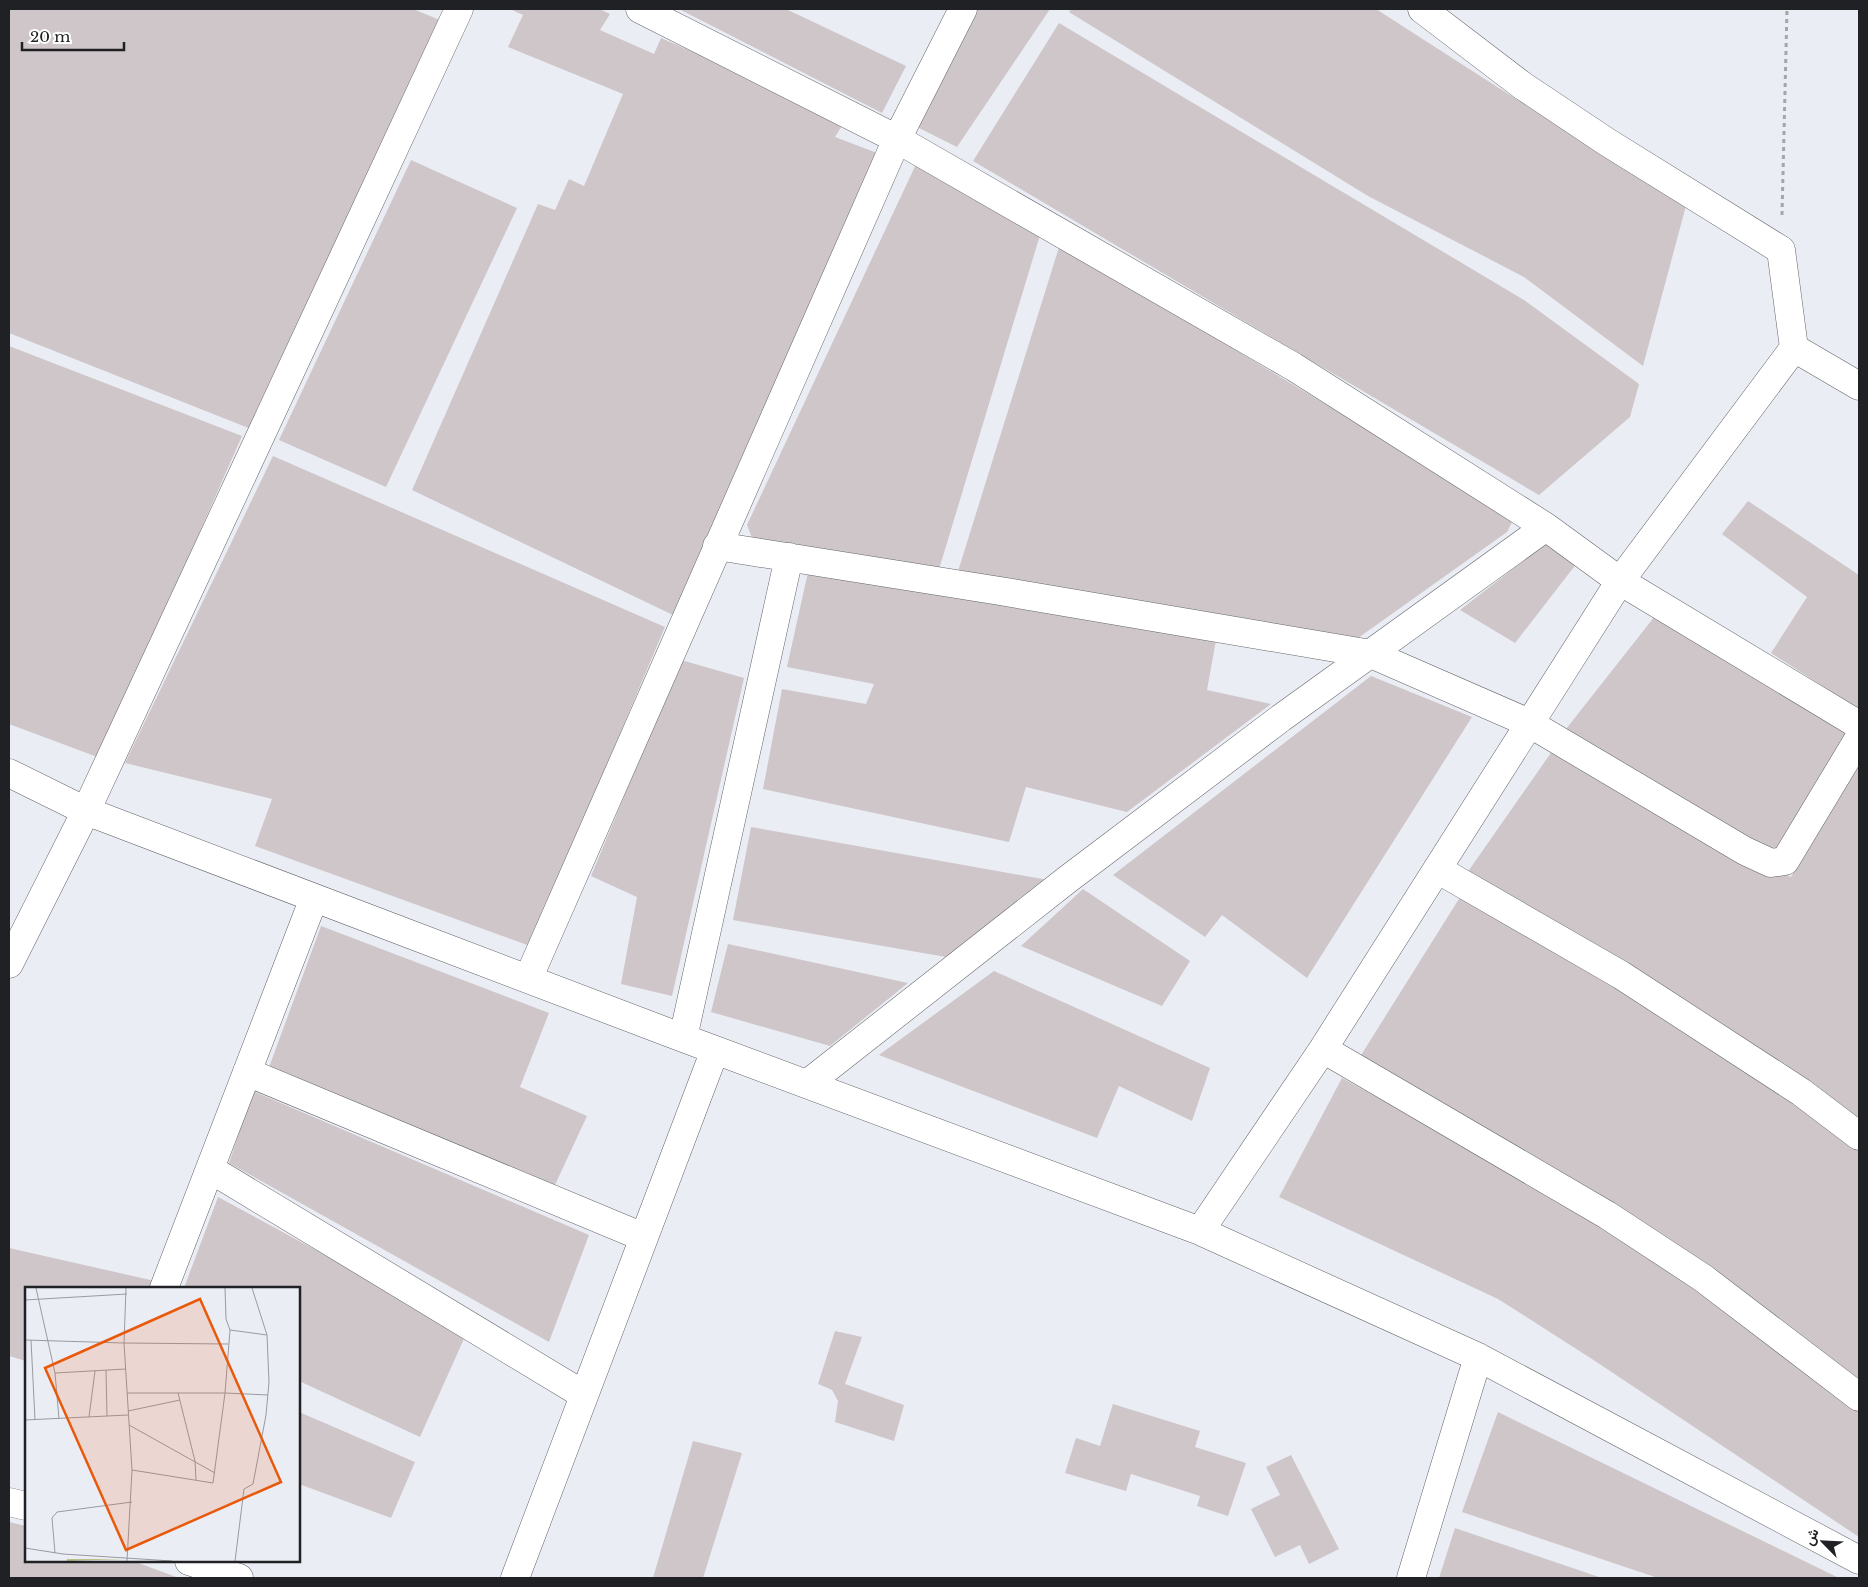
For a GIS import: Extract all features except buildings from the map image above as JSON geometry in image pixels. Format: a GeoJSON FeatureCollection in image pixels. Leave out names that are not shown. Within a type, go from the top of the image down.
{"type":"FeatureCollection","features":[{"type":"Feature","properties":{"kind":"street"},"geometry":{"type":"LineString","coordinates":[[9,964],[86,811],[459,9]]}},
{"type":"Feature","properties":{"kind":"street"},"geometry":{"type":"LineString","coordinates":[[640,9],[897,139],[1294,367],[1546,527],[1620,581],[1859,725]]}},
{"type":"Feature","properties":{"kind":"street"},"geometry":{"type":"LineString","coordinates":[[528,979],[897,139],[962,9]]}},
{"type":"Feature","properties":{"kind":"street"},"geometry":{"type":"LineString","coordinates":[[1200,1231],[1323,1049],[1620,581],[1794,348],[1781,250],[1607,142],[1523,86],[1422,9]]}},
{"type":"Feature","properties":{"kind":"street"},"geometry":{"type":"LineString","coordinates":[[1794,348],[1859,386]]}},
{"type":"Feature","properties":{"kind":"street"},"geometry":{"type":"LineString","coordinates":[[807,1084],[1068,880],[1273,724],[1546,527]]}},
{"type":"Feature","properties":{"kind":"street"},"geometry":{"type":"LineString","coordinates":[[717,546],[1000,591],[1371,654],[1530,723],[1745,852],[1771,863],[1786,861],[1859,738]]}},
{"type":"Feature","properties":{"kind":"street"},"geometry":{"type":"LineString","coordinates":[[683,1038],[789,557]]}},
{"type":"Feature","properties":{"kind":"street"},"geometry":{"type":"LineString","coordinates":[[9,773],[86,811],[683,1038],[1200,1231],[1478,1357],[1859,1560]]}},
{"type":"Feature","properties":{"kind":"street"},"geometry":{"type":"LineString","coordinates":[[1437,869],[1621,974],[1801,1092],[1859,1136]]}},
{"type":"Feature","properties":{"kind":"street"},"geometry":{"type":"LineString","coordinates":[[164,1287],[314,898]]}},
{"type":"Feature","properties":{"kind":"street"},"geometry":{"type":"LineString","coordinates":[[1323,1049],[1607,1215],[1703,1278],[1859,1397]]}},
{"type":"Feature","properties":{"kind":"street"},"geometry":{"type":"LineString","coordinates":[[515,1578],[715,1050]]}},
{"type":"Feature","properties":{"kind":"street"},"geometry":{"type":"LineString","coordinates":[[247,1072],[643,1237]]}},
{"type":"Feature","properties":{"kind":"street"},"geometry":{"type":"LineString","coordinates":[[210,1169],[584,1395]]}},
{"type":"Feature","properties":{"kind":"street"},"geometry":{"type":"LineString","coordinates":[[1411,1578],[1478,1357]]}},
{"type":"Feature","properties":{"kind":"street"},"geometry":{"type":"LineString","coordinates":[[9,1502],[25,1506]]}},
{"type":"Feature","properties":{"kind":"street"},"geometry":{"type":"LineString","coordinates":[[192,1562],[239,1578]]}},
{"type":"Feature","properties":{"kind":"path"},"geometry":{"type":"LineString","coordinates":[[1781,250],[1785,166],[1787,9]]}}]}
